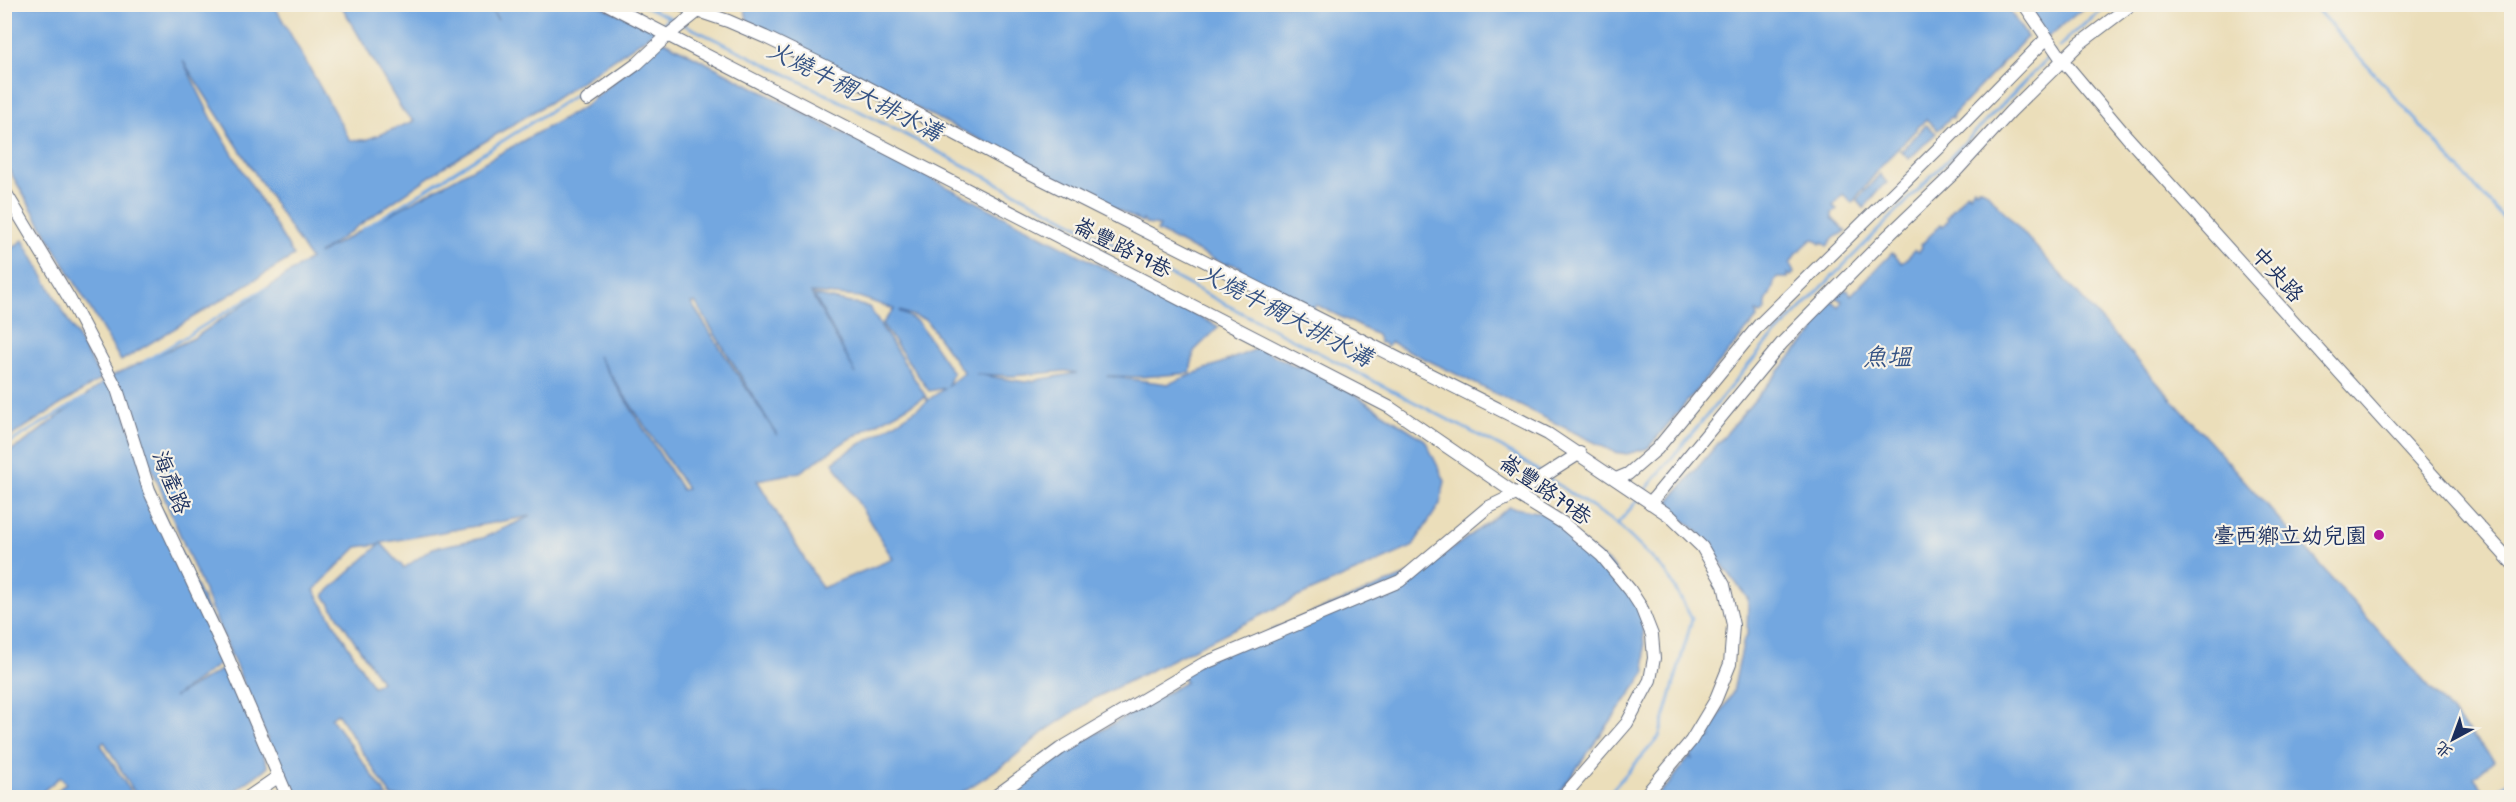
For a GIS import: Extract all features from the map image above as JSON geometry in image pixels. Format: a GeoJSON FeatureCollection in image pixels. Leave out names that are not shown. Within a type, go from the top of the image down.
{"type":"FeatureCollection","features":[{"type":"Feature","properties":{"kind":"street","name":"崙豐路79巷"},"geometry":{"type":"LineString","coordinates":[[607,4],[1389,407],[1516,494],[1563,523],[1602,556],[1641,607],[1652,635],[1654,658],[1650,680],[1627,723],[1562,798]]}},
{"type":"Feature","properties":{"kind":"street"},"geometry":{"type":"LineString","coordinates":[[677,4],[702,8],[852,79],[1022,170],[1548,434],[1580,453],[1670,516],[1702,547],[1724,585],[1734,625],[1730,664],[1715,701],[1691,741],[1643,798]]}},
{"type":"Feature","properties":{"kind":"street","name":"中央路"},"geometry":{"type":"LineString","coordinates":[[2024,4],[2063,61],[2127,137],[2511,563]]}},
{"type":"Feature","properties":{"kind":"street"},"geometry":{"type":"LineString","coordinates":[[1650,503],[1782,343],[2079,44],[2132,4]]}},
{"type":"Feature","properties":{"kind":"street"},"geometry":{"type":"LineString","coordinates":[[587,99],[637,64],[702,8]]}},
{"type":"Feature","properties":{"kind":"street"},"geometry":{"type":"LineString","coordinates":[[1616,478],[1628,474],[1657,449],[1759,325],[2047,38]]}},
{"type":"Feature","properties":{"kind":"street","name":"海產路"},"geometry":{"type":"LineString","coordinates":[[4,190],[69,298],[117,389],[149,490],[228,658],[288,798]]}},
{"type":"Feature","properties":{"kind":"street"},"geometry":{"type":"LineString","coordinates":[[993,798],[1060,749],[1203,664],[1400,581],[1487,508],[1516,494],[1580,453]]}},
{"type":"Feature","properties":{"kind":"street"},"geometry":{"type":"LineString","coordinates":[[248,798],[279,776]]}},
{"type":"Feature","properties":{"kind":"water"},"geometry":{"type":"Polygon","coordinates":[[[595,4],[657,30],[553,100],[445,166],[318,254],[584,107],[662,40],[1219,327],[1194,351],[1190,373],[1141,377],[1107,376],[1168,384],[1259,348],[1297,367],[1304,362],[1425,440],[1445,481],[1440,504],[1412,547],[1298,597],[1093,699],[1045,731],[1008,762],[955,797],[392,797],[337,713],[331,718],[388,797],[292,797],[117,387],[148,481],[229,657],[174,697],[227,666],[268,767],[226,797],[137,797],[104,741],[101,745],[134,797],[50,797],[66,783],[60,777],[36,797],[5,798],[4,454],[22,444],[112,376],[194,338],[310,259],[183,61],[214,123],[294,256],[121,361],[5,163],[5,5],[274,5],[350,140],[366,140],[414,121],[402,110],[341,5],[488,5],[498,20],[489,5],[595,4]],[[811,293],[856,374],[814,295],[869,307],[928,400],[945,388],[929,391],[882,324],[894,309],[859,297],[811,293]],[[695,302],[691,303],[776,434],[695,302]],[[899,311],[918,322],[953,373],[948,385],[964,373],[926,320],[899,311]],[[598,356],[682,490],[687,489],[598,356]],[[1066,371],[1012,376],[976,374],[1025,382],[1077,373],[1066,371]],[[925,397],[849,439],[800,472],[757,480],[822,588],[893,559],[833,462],[928,401],[925,397]],[[531,516],[381,543],[404,568],[433,548],[483,538],[531,516]],[[380,544],[357,547],[314,590],[373,687],[381,681],[324,595],[380,544]]]}},
{"type":"Feature","properties":{"kind":"water"},"geometry":{"type":"Polygon","coordinates":[[[2005,4],[2027,37],[1953,115],[1953,118],[1951,117],[1938,130],[1926,119],[1884,163],[1852,203],[1843,194],[1833,206],[1837,209],[1832,213],[1832,218],[1846,232],[1835,237],[1827,246],[1815,239],[1811,240],[1796,254],[1790,264],[1794,273],[1791,276],[1787,273],[1788,278],[1777,278],[1766,302],[1766,310],[1761,314],[1756,312],[1757,318],[1648,448],[1627,454],[1614,452],[1391,342],[1386,347],[1384,343],[1380,343],[1377,335],[1316,305],[1312,310],[1292,300],[1294,298],[1291,296],[1289,298],[1238,273],[1241,267],[1228,263],[1227,266],[1157,231],[1160,226],[1146,224],[1143,220],[1142,222],[1017,159],[1016,153],[1009,150],[1007,153],[748,24],[744,5],[2005,4]]]}},
{"type":"Feature","properties":{"kind":"water"},"geometry":{"type":"Polygon","coordinates":[[[2026,5],[2087,5],[2047,38],[2026,5]]]}},
{"type":"Feature","properties":{"kind":"water"},"geometry":{"type":"Polygon","coordinates":[[[1926,125],[1936,133],[1909,159],[1900,150],[1903,150],[1926,125]]]}},
{"type":"Feature","properties":{"kind":"water"},"geometry":{"type":"Polygon","coordinates":[[[1880,174],[1887,183],[1864,208],[1857,200],[1880,174]]]}},
{"type":"Feature","properties":{"kind":"water","name":"魚塭"},"geometry":{"type":"Polygon","coordinates":[[[1974,188],[1976,191],[1979,188],[1986,191],[2494,760],[2474,777],[2483,789],[2473,798],[1653,798],[1670,783],[1689,757],[1692,759],[1692,752],[1704,737],[1711,738],[1709,733],[1733,692],[1744,639],[1747,636],[1748,599],[1698,532],[1666,505],[1796,351],[1814,333],[1815,329],[1811,325],[1807,326],[1832,300],[1839,307],[1842,301],[1835,297],[1845,287],[1844,291],[1848,290],[1851,295],[1892,253],[1902,263],[1915,250],[1919,252],[1921,245],[1941,224],[1943,226],[1948,220],[1947,217],[1967,192],[1970,195],[1974,188]]]}},
{"type":"Feature","properties":{"kind":"water"},"geometry":{"type":"Polygon","coordinates":[[[23,240],[101,379],[5,440],[5,253],[23,240]]]}},
{"type":"Feature","properties":{"kind":"water"},"geometry":{"type":"Polygon","coordinates":[[[1509,507],[1548,514],[1614,567],[1641,610],[1646,672],[1556,797],[994,798],[1022,776],[1186,682],[1180,672],[1290,622],[1427,567],[1509,507]]]}},
{"type":"Feature","properties":{"kind":"waterway","name":"火燒牛稠大排水溝"},"geometry":{"type":"LineString","coordinates":[[640,4],[679,22]]}},
{"type":"Feature","properties":{"kind":"waterway"},"geometry":{"type":"LineString","coordinates":[[2059,47],[2110,4]]}},
{"type":"Feature","properties":{"kind":"waterway"},"geometry":{"type":"LineString","coordinates":[[2312,4],[2512,228]]}},
{"type":"Feature","properties":{"kind":"waterway"},"geometry":{"type":"LineString","coordinates":[[661,27],[669,17]]}},
{"type":"Feature","properties":{"kind":"waterway","name":"火燒牛稠大排水溝"},"geometry":{"type":"LineString","coordinates":[[685,25],[966,166],[1503,448],[1543,474]]}},
{"type":"Feature","properties":{"kind":"waterway"},"geometry":{"type":"LineString","coordinates":[[362,230],[640,54],[657,32]]}},
{"type":"Feature","properties":{"kind":"waterway"},"geometry":{"type":"LineString","coordinates":[[1642,494],[1765,345],[2054,52]]}},
{"type":"Feature","properties":{"kind":"waterway"},"geometry":{"type":"LineString","coordinates":[[144,362],[266,288]]}},
{"type":"Feature","properties":{"kind":"waterway"},"geometry":{"type":"LineString","coordinates":[[4,446],[84,398]]}},
{"type":"Feature","properties":{"kind":"waterway","name":"火燒牛稠大排水溝"},"geometry":{"type":"LineString","coordinates":[[1548,478],[1617,524],[1666,572],[1692,619],[1659,737],[1605,798]]}},
{"type":"Feature","properties":{"kind":"waterway"},"geometry":{"type":"LineString","coordinates":[[1617,524],[1638,500]]}},
{"type":"Feature","properties":{"kind":"waterway"},"geometry":{"type":"LineString","coordinates":[[2490,798],[2512,779]]}},
{"type":"Feature","properties":{"kind":"place","name":"臺西鄉立幼兒園"},"geometry":{"type":"Point","coordinates":[2379,535]}}]}
